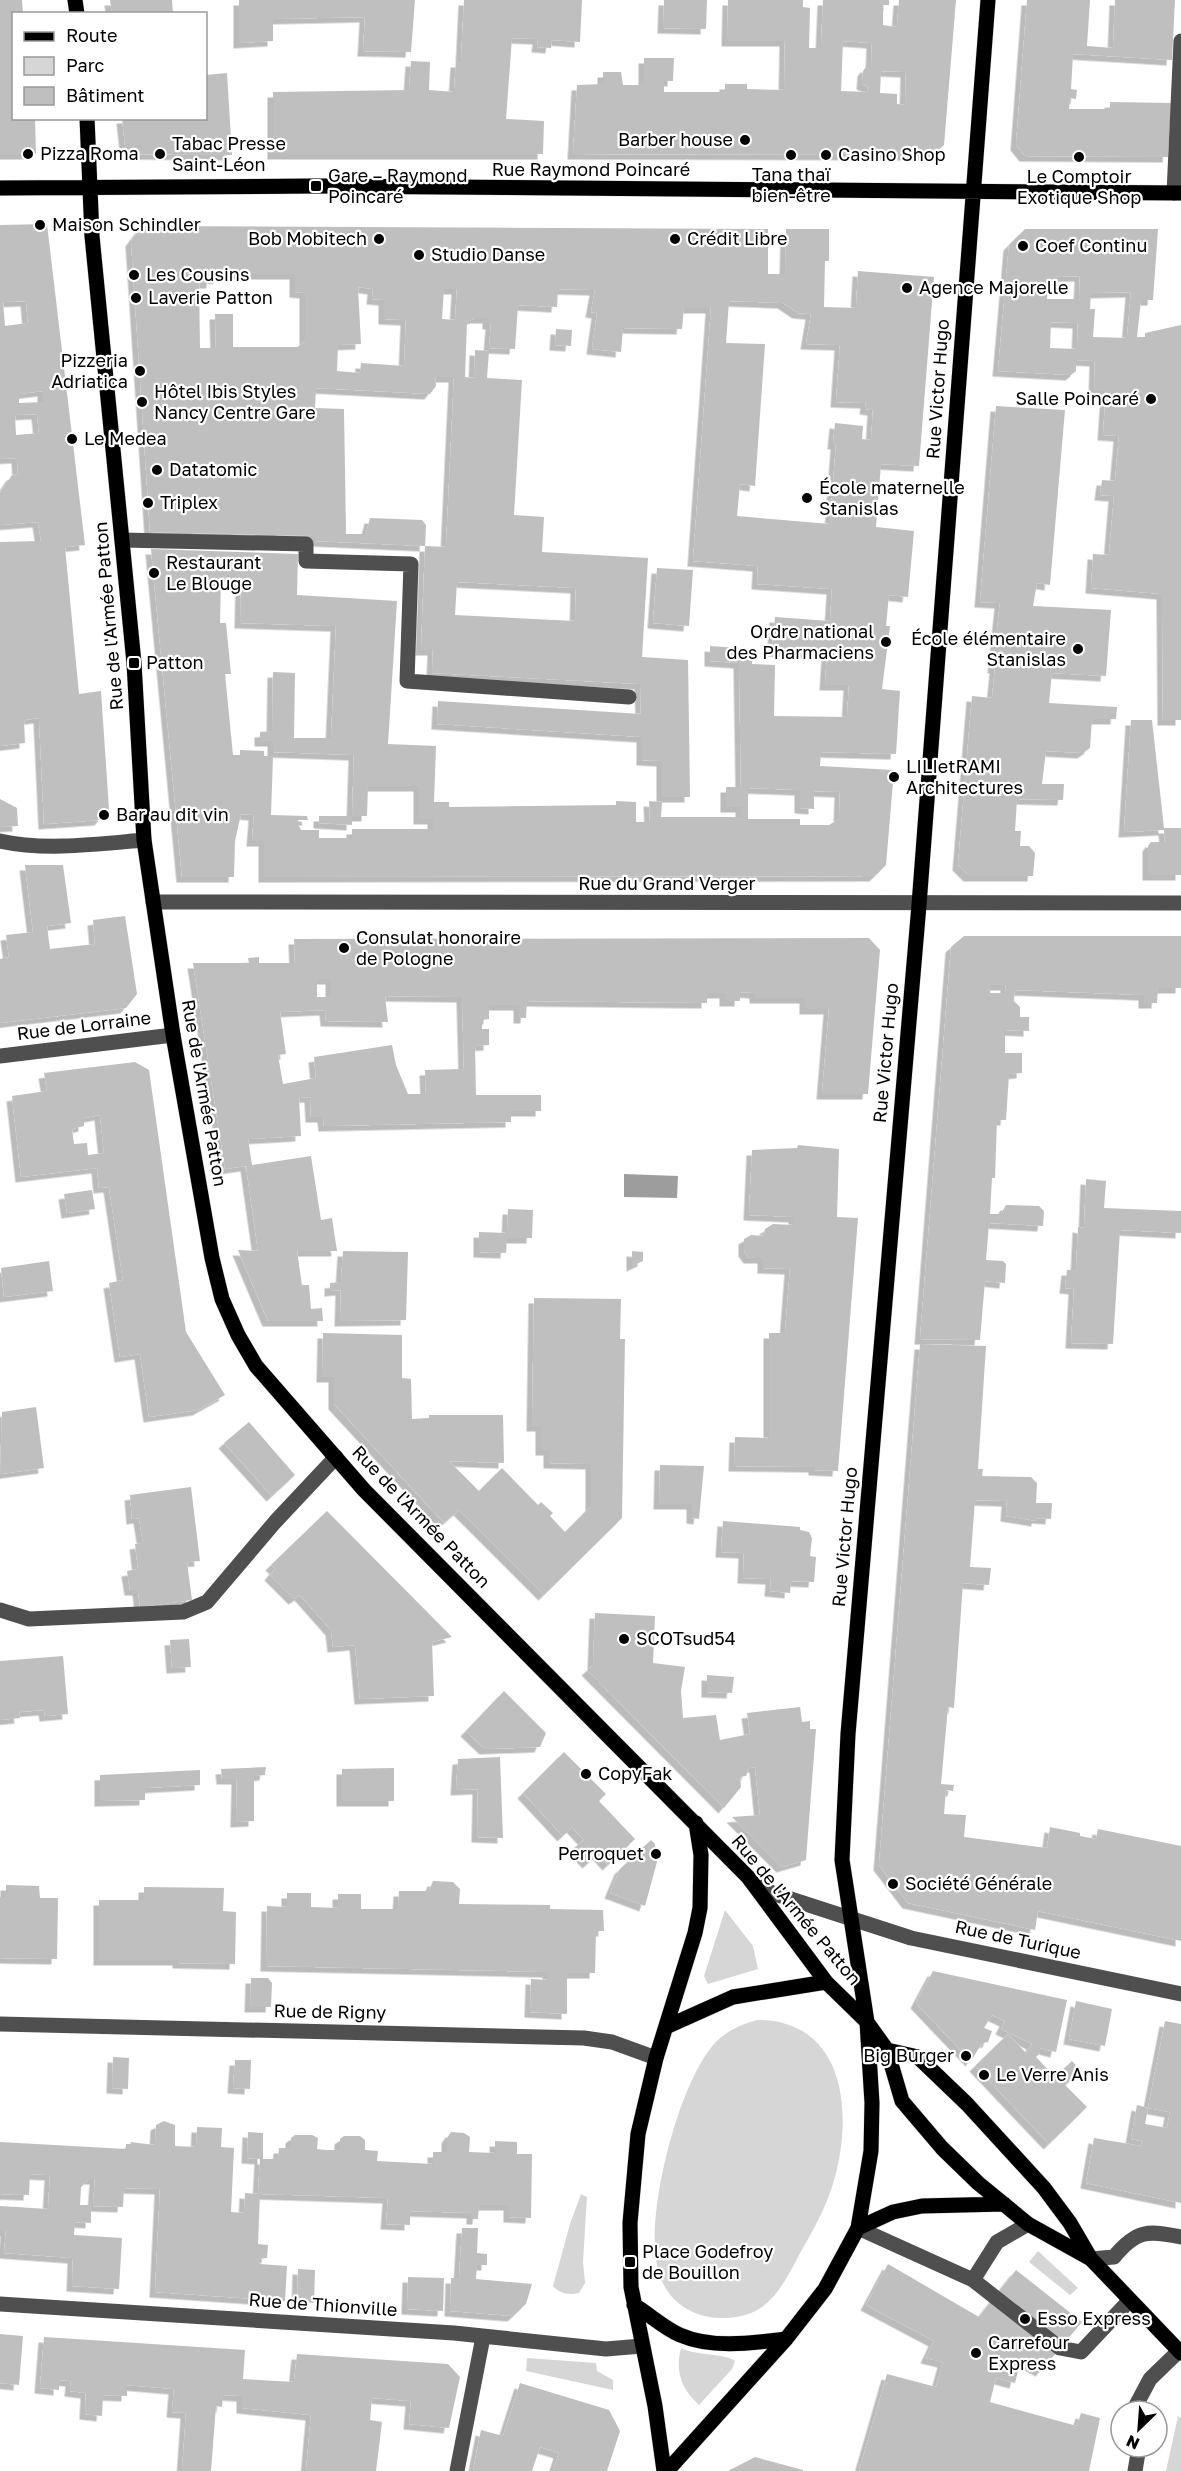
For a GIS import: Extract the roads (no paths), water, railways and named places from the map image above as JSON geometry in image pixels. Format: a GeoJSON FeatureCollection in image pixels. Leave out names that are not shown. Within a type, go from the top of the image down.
{"type":"FeatureCollection","features":[{"type":"Feature","properties":{"kind":"main road","name":"Rue Victor Hugo"},"geometry":{"type":"LineString","coordinates":[[867,2022],[849,1918],[842,1860],[848,1734],[919,905],[988,0]]}},
{"type":"Feature","properties":{"kind":"main road","name":"Rue de l'Armée Patton"},"geometry":{"type":"LineString","coordinates":[[87,120],[92,236],[134,663],[144,840],[173,1035],[212,1257],[222,1299],[238,1335],[256,1366],[372,1498],[748,1877],[826,1982],[867,2022],[887,2050],[902,2101],[956,2163],[1028,2224],[1091,2259]]}},
{"type":"Feature","properties":{"kind":"main road","name":"Rue Raymond Poincaré"},"geometry":{"type":"LineString","coordinates":[[0,188],[90,186],[1178,193]]}},
{"type":"Feature","properties":{"kind":"main road"},"geometry":{"type":"LineString","coordinates":[[665,2471],[655,2406],[634,2305],[630,2262],[632,2199],[638,2134],[656,2058],[695,1933],[700,1908],[701,1855],[696,1823]]}},
{"type":"Feature","properties":{"kind":"main road"},"geometry":{"type":"LineString","coordinates":[[666,2027],[733,1997],[826,1982]]}},
{"type":"Feature","properties":{"kind":"main road"},"geometry":{"type":"LineString","coordinates":[[665,2471],[786,2339],[825,2289],[858,2228],[871,2151],[872,2103],[867,2022]]}},
{"type":"Feature","properties":{"kind":"main road"},"geometry":{"type":"LineString","coordinates":[[887,2050],[918,2057],[967,2104],[1044,2188],[1070,2223],[1091,2259],[1180,2352]]}},
{"type":"Feature","properties":{"kind":"main road"},"geometry":{"type":"LineString","coordinates":[[858,2228],[893,2212],[922,2206],[1004,2204]]}},
{"type":"Feature","properties":{"kind":"main road"},"geometry":{"type":"LineString","coordinates":[[634,2305],[680,2335],[701,2341],[755,2343],[786,2339]]}},
{"type":"Feature","properties":{"kind":"street"},"geometry":{"type":"LineString","coordinates":[[1178,193],[1181,41]]}},
{"type":"Feature","properties":{"kind":"street"},"geometry":{"type":"LineString","coordinates":[[122,540],[306,544],[306,561],[411,564],[407,681],[629,697]]}},
{"type":"Feature","properties":{"kind":"street"},"geometry":{"type":"LineString","coordinates":[[0,841],[29,844],[88,844],[144,840]]}},
{"type":"Feature","properties":{"kind":"street","name":"Rue du Grand Verger"},"geometry":{"type":"LineString","coordinates":[[153,902],[919,905],[1181,903]]}},
{"type":"Feature","properties":{"kind":"street","name":"Rue de Lorraine"},"geometry":{"type":"LineString","coordinates":[[0,1056],[173,1035]]}},
{"type":"Feature","properties":{"kind":"street"},"geometry":{"type":"LineString","coordinates":[[0,1610],[29,1619],[183,1612],[207,1602],[275,1522],[336,1457]]}},
{"type":"Feature","properties":{"kind":"street"},"geometry":{"type":"LineString","coordinates":[[748,1877],[772,1893],[849,1918]]}},
{"type":"Feature","properties":{"kind":"street","name":"Rue de Turique"},"geometry":{"type":"LineString","coordinates":[[849,1918],[911,1938],[1181,1994]]}},
{"type":"Feature","properties":{"kind":"street","name":"Rue de Rigny"},"geometry":{"type":"LineString","coordinates":[[0,2025],[585,2038],[612,2042],[656,2058]]}},
{"type":"Feature","properties":{"kind":"street"},"geometry":{"type":"LineString","coordinates":[[974,2280],[997,2242],[1028,2224]]}},
{"type":"Feature","properties":{"kind":"street"},"geometry":{"type":"LineString","coordinates":[[858,2228],[974,2280],[1060,2348],[1081,2352],[1129,2301]]}},
{"type":"Feature","properties":{"kind":"street"},"geometry":{"type":"LineString","coordinates":[[1091,2259],[1114,2257],[1135,2236],[1157,2232],[1181,2236]]}},
{"type":"Feature","properties":{"kind":"street","name":"Rue de Thionville"},"geometry":{"type":"LineString","coordinates":[[0,2304],[454,2333],[606,2349],[642,2346]]}},
{"type":"Feature","properties":{"kind":"street"},"geometry":{"type":"LineString","coordinates":[[457,2471],[483,2337]]}},
{"type":"Feature","properties":{"kind":"street"},"geometry":{"type":"LineString","coordinates":[[1139,2399],[1150,2379],[1180,2352]]}},
{"type":"Feature","properties":{"kind":"place","name":"Barber house"},"geometry":{"type":"Point","coordinates":[745,140]}},
{"type":"Feature","properties":{"kind":"place","name":"Pizza Roma"},"geometry":{"type":"Point","coordinates":[28,154]}},
{"type":"Feature","properties":{"kind":"place","name":"Tabac Presse Saint-Léon"},"geometry":{"type":"Point","coordinates":[160,154]}},
{"type":"Feature","properties":{"kind":"place","name":"Tana thaï bien-être"},"geometry":{"type":"Point","coordinates":[791,155]}},
{"type":"Feature","properties":{"kind":"place","name":"Casino Shop"},"geometry":{"type":"Point","coordinates":[826,155]}},
{"type":"Feature","properties":{"kind":"place","name":"Le Comptoir Exotique Shop"},"geometry":{"type":"Point","coordinates":[1079,157]}},
{"type":"Feature","properties":{"kind":"place","name":"Gare – Raymond Poincaré"},"geometry":{"type":"Point","coordinates":[316,186]}},
{"type":"Feature","properties":{"kind":"place","name":"Maison Schindler"},"geometry":{"type":"Point","coordinates":[40,225]}},
{"type":"Feature","properties":{"kind":"place","name":"Bob Mobitech"},"geometry":{"type":"Point","coordinates":[379,239]}},
{"type":"Feature","properties":{"kind":"place","name":"Crédit Libre"},"geometry":{"type":"Point","coordinates":[675,239]}},
{"type":"Feature","properties":{"kind":"place","name":"Coef Continu"},"geometry":{"type":"Point","coordinates":[1023,246]}},
{"type":"Feature","properties":{"kind":"place","name":"Studio Danse"},"geometry":{"type":"Point","coordinates":[419,255]}},
{"type":"Feature","properties":{"kind":"place","name":"Les Cousins"},"geometry":{"type":"Point","coordinates":[134,275]}},
{"type":"Feature","properties":{"kind":"place","name":"Agence Majorelle"},"geometry":{"type":"Point","coordinates":[907,288]}},
{"type":"Feature","properties":{"kind":"place","name":"Laverie Patton"},"geometry":{"type":"Point","coordinates":[136,298]}},
{"type":"Feature","properties":{"kind":"place","name":"Pizzeria Adriatica"},"geometry":{"type":"Point","coordinates":[140,371]}},
{"type":"Feature","properties":{"kind":"place","name":"Salle Poincaré"},"geometry":{"type":"Point","coordinates":[1151,399]}},
{"type":"Feature","properties":{"kind":"place","name":"Hôtel Ibis Styles Nancy Centre Gare"},"geometry":{"type":"Point","coordinates":[142,402]}},
{"type":"Feature","properties":{"kind":"place","name":"Le Medea"},"geometry":{"type":"Point","coordinates":[72,439]}},
{"type":"Feature","properties":{"kind":"place","name":"Datatomic"},"geometry":{"type":"Point","coordinates":[157,470]}},
{"type":"Feature","properties":{"kind":"place","name":"École maternelle Stanislas"},"geometry":{"type":"Point","coordinates":[807,498]}},
{"type":"Feature","properties":{"kind":"place","name":"Triplex"},"geometry":{"type":"Point","coordinates":[148,503]}},
{"type":"Feature","properties":{"kind":"place","name":"Restaurant Le Blouge"},"geometry":{"type":"Point","coordinates":[154,573]}},
{"type":"Feature","properties":{"kind":"place","name":"Ordre national des Pharmaciens"},"geometry":{"type":"Point","coordinates":[886,642]}},
{"type":"Feature","properties":{"kind":"place","name":"École élémentaire Stanislas"},"geometry":{"type":"Point","coordinates":[1078,649]}},
{"type":"Feature","properties":{"kind":"place","name":"Patton"},"geometry":{"type":"Point","coordinates":[134,663]}},
{"type":"Feature","properties":{"kind":"place","name":"LILIetRAMI Architectures"},"geometry":{"type":"Point","coordinates":[894,777]}},
{"type":"Feature","properties":{"kind":"place","name":"Bar au dit vin"},"geometry":{"type":"Point","coordinates":[104,815]}},
{"type":"Feature","properties":{"kind":"place","name":"Consulat honoraire de Pologne"},"geometry":{"type":"Point","coordinates":[344,948]}},
{"type":"Feature","properties":{"kind":"place","name":"SCOTsud54"},"geometry":{"type":"Point","coordinates":[624,1639]}},
{"type":"Feature","properties":{"kind":"place","name":"CopyFak"},"geometry":{"type":"Point","coordinates":[586,1774]}},
{"type":"Feature","properties":{"kind":"place","name":"Perroquet"},"geometry":{"type":"Point","coordinates":[656,1854]}},
{"type":"Feature","properties":{"kind":"place","name":"Société Générale"},"geometry":{"type":"Point","coordinates":[893,1884]}},
{"type":"Feature","properties":{"kind":"place","name":"Big Burger"},"geometry":{"type":"Point","coordinates":[966,2056]}},
{"type":"Feature","properties":{"kind":"place","name":"Le Verre Anis"},"geometry":{"type":"Point","coordinates":[984,2075]}},
{"type":"Feature","properties":{"kind":"place","name":"Place Godefroy de Bouillon"},"geometry":{"type":"Point","coordinates":[630,2262]}},
{"type":"Feature","properties":{"kind":"place","name":"Esso Express"},"geometry":{"type":"Point","coordinates":[1025,2319]}},
{"type":"Feature","properties":{"kind":"place","name":"Carrefour Express"},"geometry":{"type":"Point","coordinates":[976,2353]}}]}
